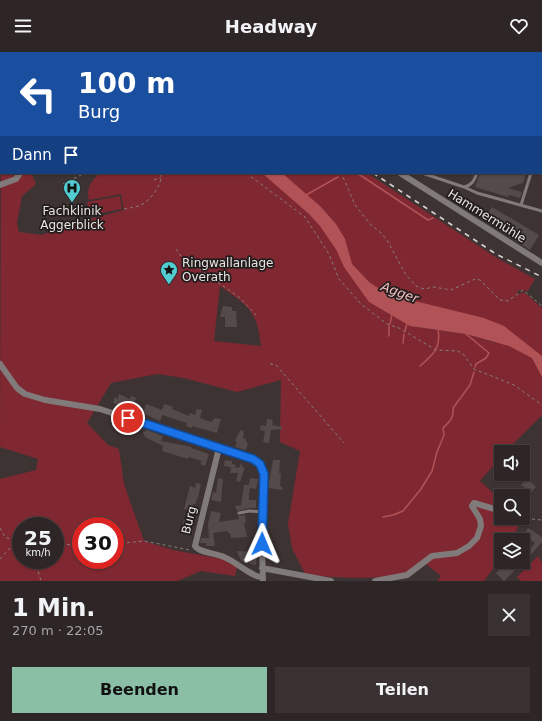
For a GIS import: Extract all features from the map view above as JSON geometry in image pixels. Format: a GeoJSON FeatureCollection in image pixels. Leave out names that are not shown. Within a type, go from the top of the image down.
{"type":"FeatureCollection","features":[{"type":"Feature","properties":{"kind":"street"},"geometry":{"type":"LineString","coordinates":[[0,185],[16,180],[19,174]]}},
{"type":"Feature","properties":{"kind":"street","name":"Hammermühle"},"geometry":{"type":"LineString","coordinates":[[402,174],[542,263]]}},
{"type":"Feature","properties":{"kind":"street","name":"Burg"},"geometry":{"type":"LineString","coordinates":[[0,364],[17,388],[25,394],[46,400],[100,409],[253,459],[260,464],[264,474],[262,580]]}},
{"type":"Feature","properties":{"kind":"street","name":"Burg"},"geometry":{"type":"LineString","coordinates":[[219,448],[196,538],[196,548],[237,563],[262,580]]}},
{"type":"Feature","properties":{"kind":"street"},"geometry":{"type":"LineString","coordinates":[[375,581],[397,580],[411,573],[432,556],[457,553],[469,546],[478,538],[481,526],[480,519],[472,506],[474,503],[494,509]]}},
{"type":"Feature","properties":{"kind":"street"},"geometry":{"type":"LineString","coordinates":[[262,568],[331,581]]}},
{"type":"Feature","properties":{"kind":"lane"},"geometry":{"type":"LineString","coordinates":[[425,174],[477,193],[542,211]]}},
{"type":"Feature","properties":{"kind":"lane"},"geometry":{"type":"LineString","coordinates":[[464,187],[469,186],[474,181],[476,174]]}},
{"type":"Feature","properties":{"kind":"lane"},"geometry":{"type":"LineString","coordinates":[[521,205],[531,174]]}},
{"type":"Feature","properties":{"kind":"lane"},"geometry":{"type":"LineString","coordinates":[[239,513],[249,511],[263,512]]}},
{"type":"Feature","properties":{"kind":"path"},"geometry":{"type":"LineString","coordinates":[[63,184],[83,174]]}},
{"type":"Feature","properties":{"kind":"path"},"geometry":{"type":"LineString","coordinates":[[247,174],[305,217],[329,254],[339,278],[361,304],[387,324],[399,328],[436,350],[458,351],[464,355],[474,369],[514,385],[542,405]]}},
{"type":"Feature","properties":{"kind":"path"},"geometry":{"type":"LineString","coordinates":[[340,174],[343,177],[355,205],[371,225],[387,240],[406,275],[416,286],[424,289],[434,287],[451,290],[475,279],[480,280],[500,300],[508,301],[523,290],[542,306]]}},
{"type":"Feature","properties":{"kind":"path"},"geometry":{"type":"LineString","coordinates":[[154,180],[162,176]]}},
{"type":"Feature","properties":{"kind":"path"},"geometry":{"type":"LineString","coordinates":[[124,209],[142,205],[160,182],[162,176]]}},
{"type":"Feature","properties":{"kind":"path"},"geometry":{"type":"LineString","coordinates":[[176,249],[180,255],[240,298],[256,315]]}},
{"type":"Feature","properties":{"kind":"path"},"geometry":{"type":"LineString","coordinates":[[270,364],[276,365],[344,443]]}},
{"type":"Feature","properties":{"kind":"path"},"geometry":{"type":"LineString","coordinates":[[530,519],[542,520]]}},
{"type":"Feature","properties":{"kind":"path"},"geometry":{"type":"LineString","coordinates":[[0,528],[6,537],[12,539]]}},
{"type":"Feature","properties":{"kind":"path"},"geometry":{"type":"LineString","coordinates":[[124,543],[144,541],[181,549],[196,548]]}},
{"type":"Feature","properties":{"kind":"path"},"geometry":{"type":"LineString","coordinates":[[0,559],[12,547]]}},
{"type":"Feature","properties":{"kind":"path"},"geometry":{"type":"LineString","coordinates":[[38,569],[41,581]]}},
{"type":"Feature","properties":{"kind":"shaded area"},"geometry":{"type":"Polygon","coordinates":[[[1,174],[31,174],[36,184],[22,196],[17,223],[19,232],[41,235],[124,210],[121,194],[89,200],[88,192],[90,185],[99,174],[369,174],[497,258],[535,279],[528,291],[519,290],[516,295],[524,292],[542,308],[542,415],[512,445],[494,445],[494,465],[480,481],[494,494],[494,525],[519,525],[515,533],[494,533],[494,567],[484,581],[437,581],[441,576],[422,561],[410,571],[388,576],[359,578],[329,577],[305,574],[292,548],[288,524],[300,451],[280,442],[281,380],[237,392],[184,378],[157,374],[111,383],[87,423],[108,445],[119,449],[124,484],[144,541],[173,550],[222,559],[237,567],[235,576],[201,571],[177,581],[0,581],[0,479],[36,470],[38,459],[0,447],[1,174]],[[220,286],[214,341],[261,346],[254,316],[238,299],[220,286]],[[410,326],[466,334],[497,343],[479,331],[410,326]]]}},
{"type":"Feature","properties":{"kind":"shaded area"},"geometry":{"type":"Polygon","coordinates":[[[263,174],[283,174],[320,206],[336,224],[345,239],[352,264],[369,282],[393,298],[405,299],[484,318],[504,326],[542,356],[542,377],[532,358],[509,346],[466,334],[410,326],[369,302],[344,267],[337,251],[320,226],[309,214],[263,174]]]}},
{"type":"Feature","properties":{"kind":"shaded area"},"geometry":{"type":"Polygon","coordinates":[[[120,196],[122,209],[90,215],[87,202],[120,196]]]}},
{"type":"Feature","properties":{"kind":"shaded area"},"geometry":{"type":"Polygon","coordinates":[[[538,556],[542,563],[542,581],[521,581],[517,577],[525,569],[530,569],[530,564],[538,556]]]}},
{"type":"Feature","properties":{"kind":"building"},"geometry":{"type":"Polygon","coordinates":[[[480,174],[526,174],[523,183],[508,188],[522,192],[520,198],[509,195],[508,197],[475,187],[480,174]]]}},
{"type":"Feature","properties":{"kind":"building"},"geometry":{"type":"Polygon","coordinates":[[[492,207],[539,235],[530,250],[483,220],[492,207]]]}},
{"type":"Feature","properties":{"kind":"building"},"geometry":{"type":"Polygon","coordinates":[[[223,306],[232,307],[232,311],[236,311],[237,327],[225,327],[225,317],[220,317],[223,306]]]}},
{"type":"Feature","properties":{"kind":"building"},"geometry":{"type":"Polygon","coordinates":[[[119,394],[130,399],[131,396],[136,398],[133,406],[137,407],[136,412],[113,403],[115,397],[118,399],[119,394]]]}},
{"type":"Feature","properties":{"kind":"building"},"geometry":{"type":"Polygon","coordinates":[[[146,404],[162,410],[164,404],[189,416],[190,413],[195,415],[197,409],[202,410],[200,418],[211,422],[215,418],[221,419],[217,433],[192,426],[192,428],[186,426],[187,423],[162,415],[160,421],[155,419],[143,413],[146,404]]]}},
{"type":"Feature","properties":{"kind":"building"},"geometry":{"type":"Polygon","coordinates":[[[267,419],[273,420],[272,425],[282,427],[282,429],[271,430],[269,443],[263,442],[265,431],[260,430],[261,425],[266,426],[267,419]]]}},
{"type":"Feature","properties":{"kind":"building"},"geometry":{"type":"Polygon","coordinates":[[[147,430],[163,436],[161,441],[192,447],[191,448],[209,454],[205,466],[200,464],[202,461],[189,457],[188,459],[162,451],[163,446],[145,437],[143,432],[147,430]]]}},
{"type":"Feature","properties":{"kind":"building"},"geometry":{"type":"Polygon","coordinates":[[[240,430],[244,431],[243,438],[246,439],[246,442],[248,443],[246,450],[235,447],[237,442],[235,441],[240,430]]]}},
{"type":"Feature","properties":{"kind":"building"},"geometry":{"type":"Polygon","coordinates":[[[225,460],[232,461],[232,464],[236,465],[235,468],[240,467],[241,462],[243,468],[245,467],[240,482],[236,481],[238,473],[230,473],[231,467],[224,466],[225,460]]]}},
{"type":"Feature","properties":{"kind":"building"},"geometry":{"type":"Polygon","coordinates":[[[273,460],[280,460],[279,473],[281,473],[280,486],[282,487],[282,490],[268,488],[273,460]]]}},
{"type":"Feature","properties":{"kind":"building"},"geometry":{"type":"Polygon","coordinates":[[[218,478],[223,479],[221,502],[211,500],[213,492],[216,493],[218,478]]]}},
{"type":"Feature","properties":{"kind":"building"},"geometry":{"type":"Polygon","coordinates":[[[250,478],[258,479],[256,489],[250,488],[249,493],[249,500],[256,500],[256,508],[237,511],[235,506],[241,505],[244,485],[249,485],[250,478]]]}},
{"type":"Feature","properties":{"kind":"building"},"geometry":{"type":"Polygon","coordinates":[[[524,481],[530,481],[536,487],[531,492],[530,489],[527,489],[521,485],[524,481]]]}},
{"type":"Feature","properties":{"kind":"building"},"geometry":{"type":"Polygon","coordinates":[[[196,483],[201,484],[198,497],[195,504],[193,504],[192,511],[184,509],[190,486],[195,488],[196,483]]]}},
{"type":"Feature","properties":{"kind":"building"},"geometry":{"type":"Polygon","coordinates":[[[211,511],[221,513],[219,522],[239,519],[238,516],[245,515],[246,523],[244,523],[247,537],[231,538],[228,531],[213,533],[215,546],[206,546],[206,543],[200,543],[201,538],[209,538],[208,524],[211,511]]]}},
{"type":"Feature","properties":{"kind":"building"},"geometry":{"type":"Polygon","coordinates":[[[184,520],[190,521],[186,535],[180,533],[184,520]]]}},
{"type":"Feature","properties":{"kind":"building"},"geometry":{"type":"Polygon","coordinates":[[[528,528],[542,537],[542,542],[530,556],[530,549],[535,543],[530,539],[530,533],[525,533],[528,528]]]}},
{"type":"Feature","properties":{"kind":"building"},"geometry":{"type":"Polygon","coordinates":[[[237,551],[257,552],[256,565],[249,564],[250,559],[241,561],[237,551]]]}},
{"type":"Feature","properties":{"kind":"building"},"geometry":{"type":"Polygon","coordinates":[[[500,569],[516,569],[504,581],[496,573],[500,569]]]}},
{"type":"Feature","properties":{"kind":"waterway"},"geometry":{"type":"LineString","coordinates":[[359,174],[428,220],[433,218]]}},
{"type":"Feature","properties":{"kind":"waterway"},"geometry":{"type":"LineString","coordinates":[[306,195],[338,177]]}},
{"type":"Feature","properties":{"kind":"waterway"},"geometry":{"type":"LineString","coordinates":[[390,324],[392,314]]}},
{"type":"Feature","properties":{"kind":"waterway"},"geometry":{"type":"LineString","coordinates":[[405,331],[407,323]]}},
{"type":"Feature","properties":{"kind":"waterway"},"geometry":{"type":"LineString","coordinates":[[389,326],[389,336]]}},
{"type":"Feature","properties":{"kind":"waterway"},"geometry":{"type":"LineString","coordinates":[[420,366],[433,354],[437,346],[439,336],[438,329]]}},
{"type":"Feature","properties":{"kind":"waterway"},"geometry":{"type":"LineString","coordinates":[[403,343],[404,334]]}},
{"type":"Feature","properties":{"kind":"waterway"},"geometry":{"type":"LineString","coordinates":[[466,334],[489,353],[486,358],[476,364],[475,367]]}},
{"type":"Feature","properties":{"kind":"waterway"},"geometry":{"type":"LineString","coordinates":[[383,517],[403,511],[421,489],[432,471],[437,452],[444,435],[443,428],[451,419],[453,408],[470,385],[474,372]]}},
{"type":"Feature","properties":{"kind":"railway"},"geometry":{"type":"LineString","coordinates":[[375,174],[496,254],[542,277]]}},
{"type":"Feature","properties":{"kind":"place","name":"Fachklinik Aggerblick"},"geometry":{"type":"Point","coordinates":[72,203]}},
{"type":"Feature","properties":{"kind":"place","name":"Ringwallanlage Overath"},"geometry":{"type":"Point","coordinates":[169,285]}},
{"type":"Feature","properties":{"kind":"route"},"geometry":{"type":"LineString","coordinates":[[128,418],[257,461],[260,464],[264,474],[262,544]]}},
{"type":"Feature","properties":{"kind":"water label","name":"Agger"},"geometry":{"type":"Point","coordinates":[400,292]}}]}
